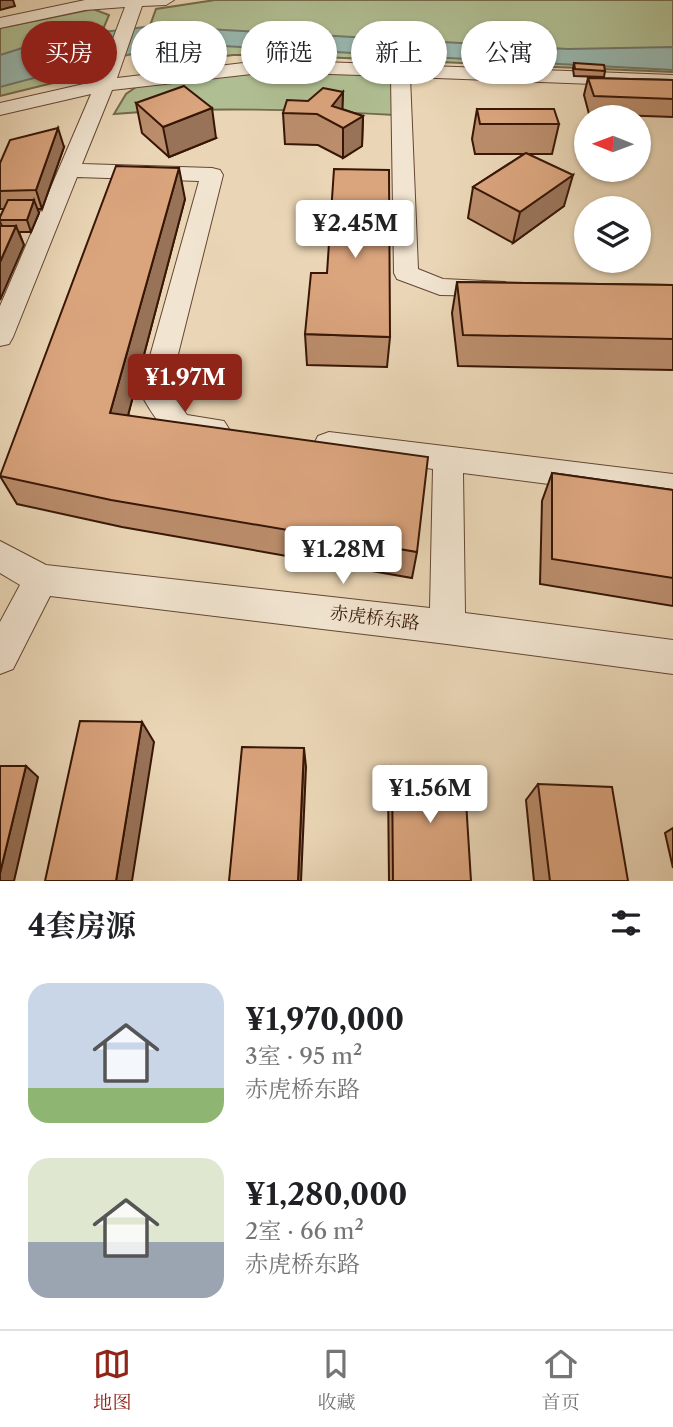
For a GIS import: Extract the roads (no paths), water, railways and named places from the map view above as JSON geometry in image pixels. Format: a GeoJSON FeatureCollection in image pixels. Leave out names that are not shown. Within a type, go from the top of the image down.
{"type":"FeatureCollection","features":[{"type":"Feature","properties":{"kind":"street"},"geometry":{"type":"LineString","coordinates":[[0,23],[85,5],[166,0]]}},
{"type":"Feature","properties":{"kind":"street"},"geometry":{"type":"LineString","coordinates":[[0,337],[116,57],[136,1]]}},
{"type":"Feature","properties":{"kind":"street"},"geometry":{"type":"LineString","coordinates":[[0,110],[104,85],[269,66],[351,69]]}},
{"type":"Feature","properties":{"kind":"street"},"geometry":{"type":"LineString","coordinates":[[447,72],[673,81]]}},
{"type":"Feature","properties":{"kind":"street"},"geometry":{"type":"LineString","coordinates":[[400,84],[406,273],[440,287],[517,289]]}},
{"type":"Feature","properties":{"kind":"street"},"geometry":{"type":"LineString","coordinates":[[68,170],[212,176],[154,392],[179,425],[233,432]]}},
{"type":"Feature","properties":{"kind":"street"},"geometry":{"type":"LineString","coordinates":[[300,440],[673,487]]}},
{"type":"Feature","properties":{"kind":"street"},"geometry":{"type":"LineString","coordinates":[[447,627],[448,459]]}},
{"type":"Feature","properties":{"kind":"street","name":"赤虎桥东路"},"geometry":{"type":"LineString","coordinates":[[0,556],[41,580],[447,627],[673,657]]}},
{"type":"Feature","properties":{"kind":"street"},"geometry":{"type":"LineString","coordinates":[[0,657],[41,580]]}},
{"type":"Feature","properties":{"kind":"water"},"geometry":{"type":"Polygon","coordinates":[[[131,29],[131,54],[117,57],[117,30],[131,29]]]}},
{"type":"Feature","properties":{"kind":"water"},"geometry":{"type":"Polygon","coordinates":[[[227,30],[241,31],[241,47],[227,46],[227,30]]]}},
{"type":"Feature","properties":{"kind":"water"},"geometry":{"type":"Polygon","coordinates":[[[337,36],[351,37],[351,53],[337,52],[337,36]]]}},
{"type":"Feature","properties":{"kind":"water"},"geometry":{"type":"Polygon","coordinates":[[[447,42],[461,43],[461,59],[447,58],[447,42]]]}},
{"type":"Feature","properties":{"kind":"water"},"geometry":{"type":"Polygon","coordinates":[[[673,47],[673,70],[557,64],[557,48],[673,47]]]}},
{"type":"Feature","properties":{"kind":"water"},"geometry":{"type":"Polygon","coordinates":[[[21,48],[21,81],[0,87],[0,55],[21,48]]]}}]}
